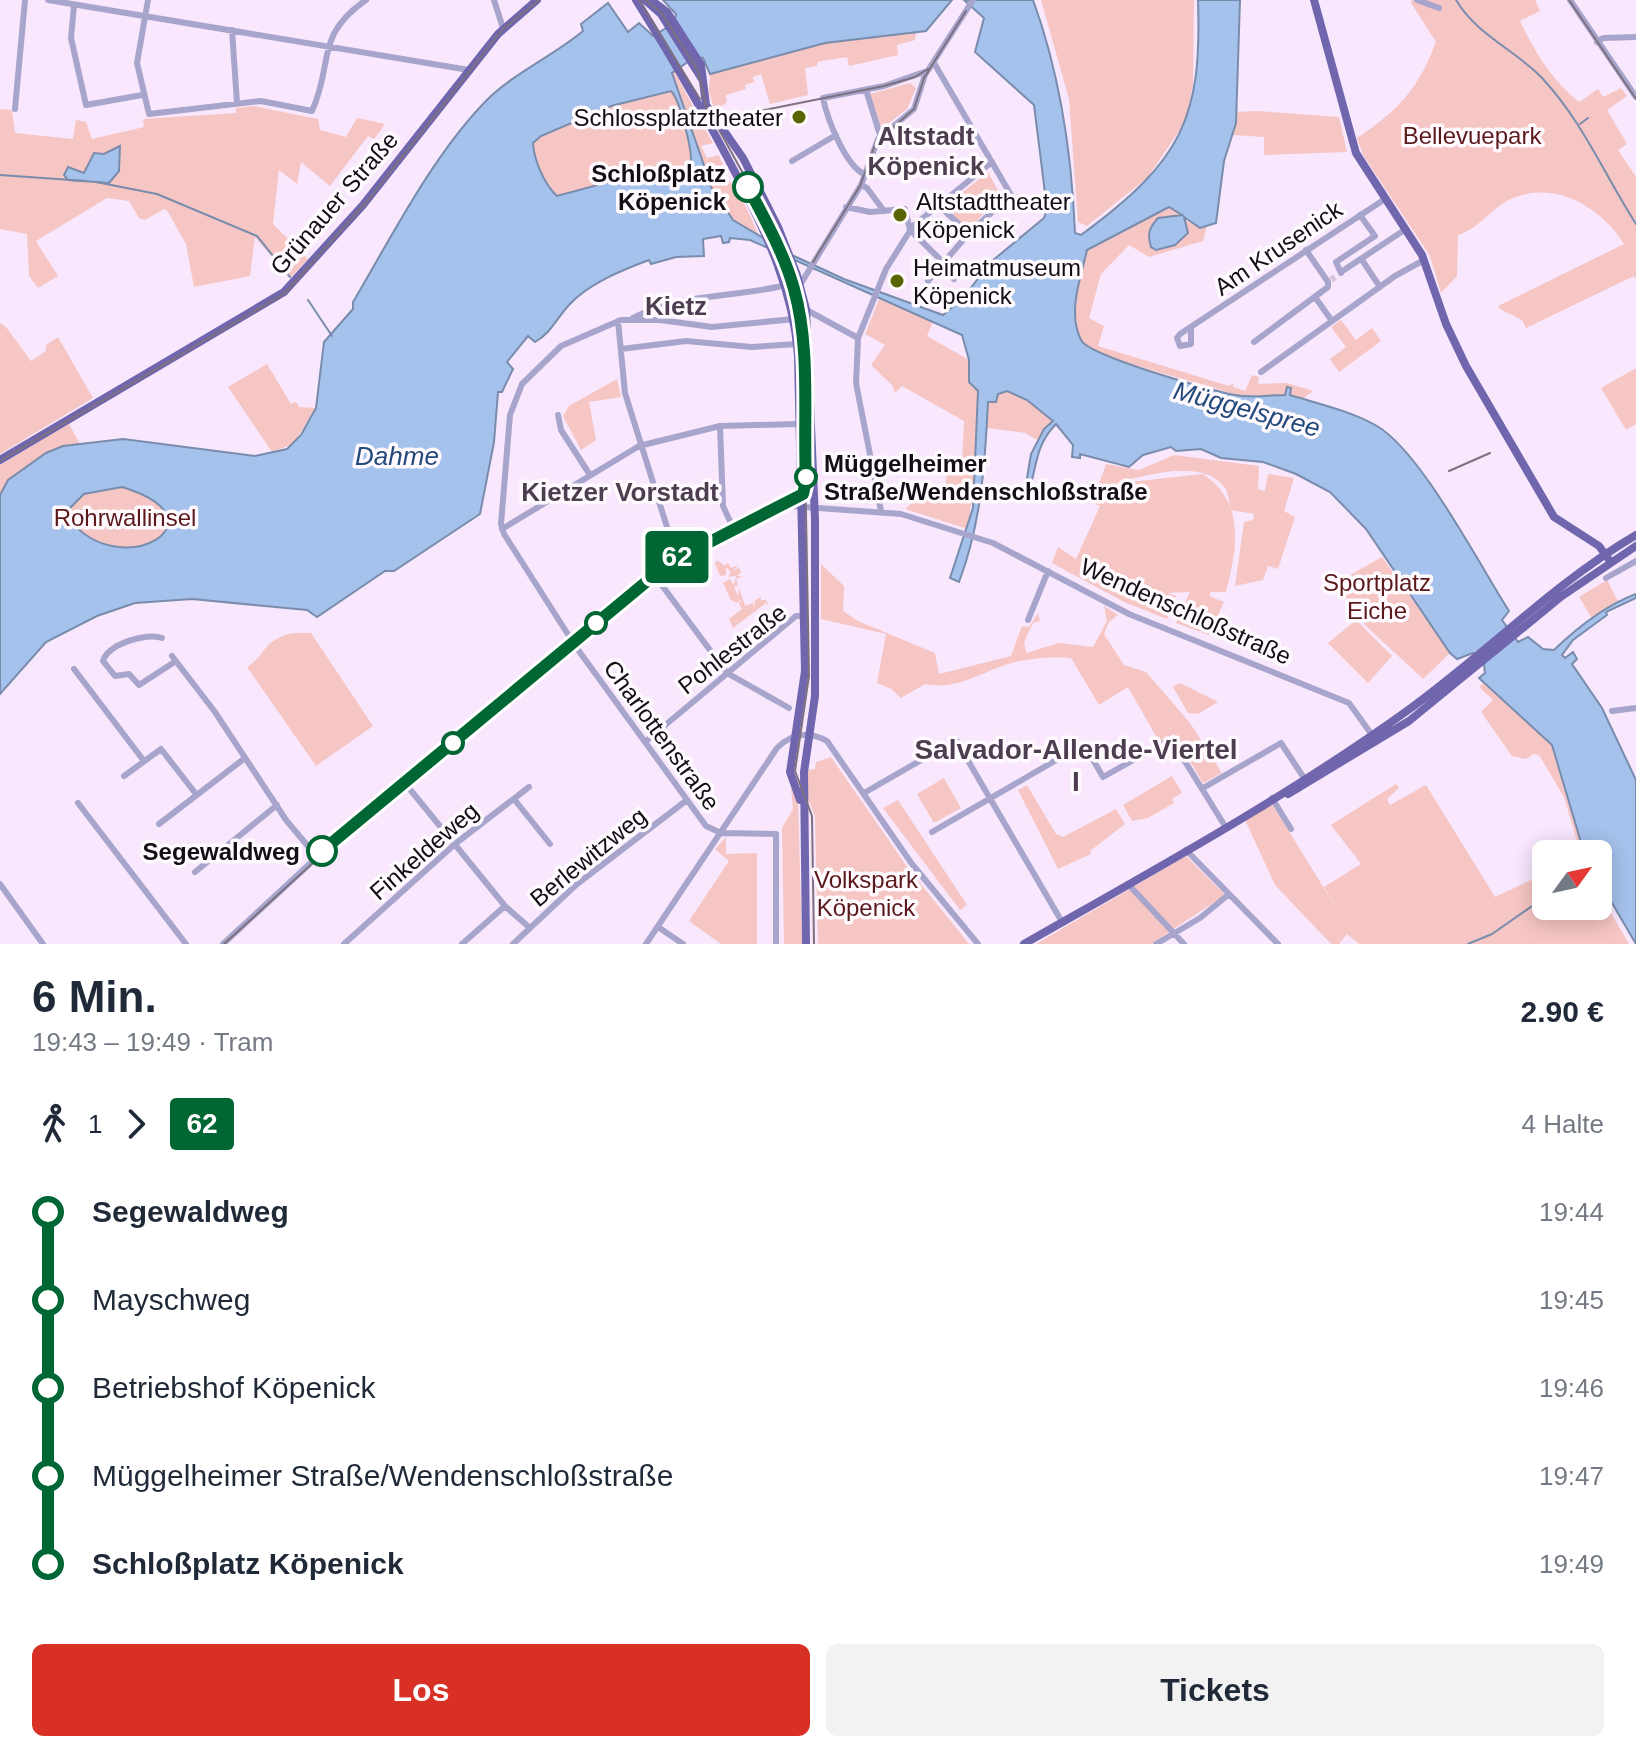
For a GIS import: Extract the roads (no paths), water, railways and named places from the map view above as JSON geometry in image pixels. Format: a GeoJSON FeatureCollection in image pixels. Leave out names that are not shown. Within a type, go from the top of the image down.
{"type":"FeatureCollection","features":[{"type":"Feature","properties":{"kind":"main road","name":"Grünauer Straße"},"geometry":{"type":"LineString","coordinates":[[0,460],[284,292],[364,204],[503,28],[537,0]]}},
{"type":"Feature","properties":{"kind":"main road"},"geometry":{"type":"LineString","coordinates":[[636,0],[681,72],[776,254],[794,319],[805,682],[790,772],[800,800],[805,855]]}},
{"type":"Feature","properties":{"kind":"main road"},"geometry":{"type":"LineString","coordinates":[[645,0],[668,20]]}},
{"type":"Feature","properties":{"kind":"main road"},"geometry":{"type":"LineString","coordinates":[[651,0],[668,20],[696,64],[707,106],[745,162],[789,251],[806,309],[815,506],[815,696],[805,750],[806,944]]}},
{"type":"Feature","properties":{"kind":"main road"},"geometry":{"type":"LineString","coordinates":[[1314,0],[1353,147],[1424,260],[1453,340],[1550,510],[1566,528],[1608,557]]}},
{"type":"Feature","properties":{"kind":"main road"},"geometry":{"type":"LineString","coordinates":[[1272,798],[1307,784],[1374,738],[1461,674],[1636,535]]}},
{"type":"Feature","properties":{"kind":"main road"},"geometry":{"type":"LineString","coordinates":[[1608,557],[1636,546]]}},
{"type":"Feature","properties":{"kind":"main road"},"geometry":{"type":"LineString","coordinates":[[1024,944],[1374,738]]}},
{"type":"Feature","properties":{"kind":"street"},"geometry":{"type":"LineString","coordinates":[[15,109],[25,0]]}},
{"type":"Feature","properties":{"kind":"street"},"geometry":{"type":"LineString","coordinates":[[48,0],[469,70]]}},
{"type":"Feature","properties":{"kind":"street"},"geometry":{"type":"LineString","coordinates":[[148,0],[137,63],[142,95],[149,114],[266,102],[312,111],[328,46],[345,15],[366,0]]}},
{"type":"Feature","properties":{"kind":"street"},"geometry":{"type":"LineString","coordinates":[[494,0],[503,28]]}},
{"type":"Feature","properties":{"kind":"street"},"geometry":{"type":"LineString","coordinates":[[800,285],[861,185],[880,135],[913,111],[932,65],[973,0]]}},
{"type":"Feature","properties":{"kind":"street"},"geometry":{"type":"LineString","coordinates":[[1417,0],[1439,8]]}},
{"type":"Feature","properties":{"kind":"street"},"geometry":{"type":"LineString","coordinates":[[1570,0],[1636,97]]}},
{"type":"Feature","properties":{"kind":"street"},"geometry":{"type":"LineString","coordinates":[[74,5],[71,38],[86,105],[142,95]]}},
{"type":"Feature","properties":{"kind":"street"},"geometry":{"type":"LineString","coordinates":[[232,30],[237,103]]}},
{"type":"Feature","properties":{"kind":"street"},"geometry":{"type":"LineString","coordinates":[[1597,42],[1603,38],[1636,37]]}},
{"type":"Feature","properties":{"kind":"street"},"geometry":{"type":"LineString","coordinates":[[864,174],[856,169],[836,135],[823,98],[909,79],[932,65]]}},
{"type":"Feature","properties":{"kind":"street"},"geometry":{"type":"LineString","coordinates":[[930,279],[969,233],[1011,195],[932,65]]}},
{"type":"Feature","properties":{"kind":"street"},"geometry":{"type":"LineString","coordinates":[[909,79],[917,81],[921,88]]}},
{"type":"Feature","properties":{"kind":"street"},"geometry":{"type":"LineString","coordinates":[[866,90],[880,135]]}},
{"type":"Feature","properties":{"kind":"street"},"geometry":{"type":"LineString","coordinates":[[792,161],[836,135]]}},
{"type":"Feature","properties":{"kind":"street"},"geometry":{"type":"LineString","coordinates":[[881,511],[856,383],[858,338],[892,257],[910,230],[992,162]]}},
{"type":"Feature","properties":{"kind":"street"},"geometry":{"type":"LineString","coordinates":[[861,185],[867,187],[884,211]]}},
{"type":"Feature","properties":{"kind":"street","name":"Am Krusenick"},"geometry":{"type":"LineString","coordinates":[[1191,327],[1385,199]]}},
{"type":"Feature","properties":{"kind":"street"},"geometry":{"type":"LineString","coordinates":[[939,206],[969,233]]}},
{"type":"Feature","properties":{"kind":"street"},"geometry":{"type":"LineString","coordinates":[[846,207],[884,211],[905,209],[910,230],[954,279]]}},
{"type":"Feature","properties":{"kind":"street"},"geometry":{"type":"LineString","coordinates":[[1360,215],[1379,247]]}},
{"type":"Feature","properties":{"kind":"street"},"geometry":{"type":"LineString","coordinates":[[1254,342],[1328,287],[1336,276],[1406,229]]}},
{"type":"Feature","properties":{"kind":"street"},"geometry":{"type":"LineString","coordinates":[[1336,276],[1336,262],[1375,236]]}},
{"type":"Feature","properties":{"kind":"street"},"geometry":{"type":"LineString","coordinates":[[1306,250],[1336,276]]}},
{"type":"Feature","properties":{"kind":"street"},"geometry":{"type":"LineString","coordinates":[[1348,253],[1359,260],[1380,287]]}},
{"type":"Feature","properties":{"kind":"street"},"geometry":{"type":"LineString","coordinates":[[1261,372],[1380,287],[1424,260]]}},
{"type":"Feature","properties":{"kind":"street"},"geometry":{"type":"LineString","coordinates":[[502,529],[510,415],[519,389],[567,342],[670,302],[737,295],[785,282],[795,300],[806,309],[858,338]]}},
{"type":"Feature","properties":{"kind":"street"},"geometry":{"type":"LineString","coordinates":[[1315,297],[1332,321]]}},
{"type":"Feature","properties":{"kind":"street"},"geometry":{"type":"LineString","coordinates":[[633,318],[675,321],[694,327],[794,319]]}},
{"type":"Feature","properties":{"kind":"street"},"geometry":{"type":"LineString","coordinates":[[618,321],[623,386],[639,446],[677,559]]}},
{"type":"Feature","properties":{"kind":"street"},"geometry":{"type":"LineString","coordinates":[[621,349],[686,341],[752,347],[797,344]]}},
{"type":"Feature","properties":{"kind":"street"},"geometry":{"type":"LineString","coordinates":[[558,415],[561,430],[590,475]]}},
{"type":"Feature","properties":{"kind":"street"},"geometry":{"type":"LineString","coordinates":[[502,529],[639,446],[720,426],[798,424]]}},
{"type":"Feature","properties":{"kind":"street"},"geometry":{"type":"LineString","coordinates":[[720,426],[723,506],[734,530]]}},
{"type":"Feature","properties":{"kind":"street","name":"Wendenschloßstraße"},"geometry":{"type":"LineString","coordinates":[[223,944],[404,782],[655,576],[677,559],[785,507],[800,505],[881,511],[981,538],[1129,614],[1349,703],[1374,738]]}},
{"type":"Feature","properties":{"kind":"street","name":"Charlottenstraße"},"geometry":{"type":"LineString","coordinates":[[502,529],[573,643],[687,800],[709,828],[721,833]]}},
{"type":"Feature","properties":{"kind":"street"},"geometry":{"type":"LineString","coordinates":[[1606,578],[1636,561]]}},
{"type":"Feature","properties":{"kind":"street"},"geometry":{"type":"LineString","coordinates":[[1028,620],[1048,571]]}},
{"type":"Feature","properties":{"kind":"street"},"geometry":{"type":"LineString","coordinates":[[655,576],[727,673],[789,708]]}},
{"type":"Feature","properties":{"kind":"street","name":"Pohlestraße"},"geometry":{"type":"LineString","coordinates":[[645,742],[796,616],[804,616]]}},
{"type":"Feature","properties":{"kind":"street"},"geometry":{"type":"LineString","coordinates":[[162,638],[142,638],[119,646],[105,654],[105,664],[115,676],[129,674],[142,685],[174,658],[317,857]]}},
{"type":"Feature","properties":{"kind":"street"},"geometry":{"type":"LineString","coordinates":[[74,669],[144,761]]}},
{"type":"Feature","properties":{"kind":"street"},"geometry":{"type":"LineString","coordinates":[[1612,711],[1633,708],[1636,716]]}},
{"type":"Feature","properties":{"kind":"street"},"geometry":{"type":"LineString","coordinates":[[646,944],[774,752],[794,736],[808,735],[827,741],[912,864],[978,944]]}},
{"type":"Feature","properties":{"kind":"street"},"geometry":{"type":"LineString","coordinates":[[932,832],[1084,744],[1103,777],[1171,739],[1225,826]]}},
{"type":"Feature","properties":{"kind":"street"},"geometry":{"type":"LineString","coordinates":[[864,793],[956,740],[1062,922]]}},
{"type":"Feature","properties":{"kind":"street"},"geometry":{"type":"LineString","coordinates":[[1203,788],[1281,743],[1304,778]]}},
{"type":"Feature","properties":{"kind":"street"},"geometry":{"type":"LineString","coordinates":[[124,776],[163,750],[196,794]]}},
{"type":"Feature","properties":{"kind":"street"},"geometry":{"type":"LineString","coordinates":[[774,752],[792,753]]}},
{"type":"Feature","properties":{"kind":"street"},"geometry":{"type":"LineString","coordinates":[[159,824],[245,758]]}},
{"type":"Feature","properties":{"kind":"street"},"geometry":{"type":"LineString","coordinates":[[404,782],[505,906],[530,928]]}},
{"type":"Feature","properties":{"kind":"street","name":"Finkeldeweg"},"geometry":{"type":"LineString","coordinates":[[344,944],[455,844],[529,787]]}},
{"type":"Feature","properties":{"kind":"street"},"geometry":{"type":"LineString","coordinates":[[1272,798],[1291,829]]}},
{"type":"Feature","properties":{"kind":"street"},"geometry":{"type":"LineString","coordinates":[[514,799],[550,844]]}},
{"type":"Feature","properties":{"kind":"street","name":"Berlewitzweg"},"geometry":{"type":"LineString","coordinates":[[513,944],[577,884],[687,800]]}},
{"type":"Feature","properties":{"kind":"street"},"geometry":{"type":"LineString","coordinates":[[78,803],[186,944]]}},
{"type":"Feature","properties":{"kind":"street"},"geometry":{"type":"LineString","coordinates":[[195,872],[277,805]]}},
{"type":"Feature","properties":{"kind":"street"},"geometry":{"type":"LineString","coordinates":[[721,833],[776,834],[776,944]]}},
{"type":"Feature","properties":{"kind":"street"},"geometry":{"type":"LineString","coordinates":[[1186,850],[1273,942]]}},
{"type":"Feature","properties":{"kind":"street"},"geometry":{"type":"LineString","coordinates":[[0,884],[43,944]]}},
{"type":"Feature","properties":{"kind":"street"},"geometry":{"type":"LineString","coordinates":[[1128,884],[1184,944]]}},
{"type":"Feature","properties":{"kind":"street"},"geometry":{"type":"LineString","coordinates":[[1156,944],[1228,895]]}},
{"type":"Feature","properties":{"kind":"street"},"geometry":{"type":"LineString","coordinates":[[462,944],[505,906]]}},
{"type":"Feature","properties":{"kind":"street"},"geometry":{"type":"LineString","coordinates":[[658,927],[683,944]]}},
{"type":"Feature","properties":{"kind":"water"},"geometry":{"type":"Polygon","coordinates":[[[663,0],[952,0],[926,31],[825,43],[710,74],[703,58],[695,57],[672,73],[707,174],[705,178],[733,220],[794,256],[844,279],[943,315],[962,299],[992,261],[1044,218],[1047,209],[1034,105],[975,52],[984,18],[964,0],[1033,0],[1051,57],[1068,146],[1075,233],[1081,235],[1143,183],[1164,159],[1179,134],[1190,106],[1196,76],[1198,0],[1240,0],[1236,123],[1224,161],[1216,223],[1200,228],[1184,217],[1188,233],[1175,245],[1156,250],[1151,247],[1149,238],[1155,222],[1158,218],[1182,215],[1169,207],[1087,250],[1075,306],[1081,340],[1105,355],[1127,363],[1235,395],[1285,395],[1287,387],[1291,388],[1290,395],[1346,412],[1377,426],[1412,459],[1448,511],[1509,611],[1502,620],[1518,642],[1528,637],[1543,649],[1554,650],[1592,618],[1636,594],[1636,598],[1606,612],[1607,615],[1573,640],[1562,655],[1565,658],[1573,652],[1577,659],[1572,664],[1602,708],[1636,780],[1636,944],[1612,903],[1612,840],[1580,840],[1552,745],[1479,678],[1485,673],[1484,665],[1473,653],[1457,659],[1450,653],[1366,529],[1330,492],[1296,474],[1263,462],[1221,458],[1201,449],[1176,451],[1171,447],[1143,455],[1129,467],[1080,454],[1080,458],[1072,457],[1073,445],[1056,424],[1040,450],[1027,497],[1024,496],[1031,454],[1044,429],[1053,421],[1027,400],[1007,391],[998,394],[996,402],[988,402],[977,516],[959,582],[950,578],[973,508],[978,391],[969,382],[969,360],[962,335],[750,240],[730,238],[729,242],[723,243],[721,236],[703,239],[704,256],[676,257],[651,264],[649,260],[628,268],[577,297],[541,338],[535,342],[528,336],[507,362],[513,369],[502,392],[498,392],[494,442],[480,514],[394,571],[385,571],[317,617],[307,610],[192,599],[135,603],[97,616],[46,642],[0,694],[0,495],[8,480],[46,453],[63,446],[123,439],[255,456],[287,449],[301,435],[316,408],[324,342],[353,309],[353,302],[429,174],[483,104],[506,84],[583,31],[581,24],[608,3],[628,32],[639,23],[653,36],[674,23],[676,14],[663,0]],[[671,91],[611,106],[541,136],[533,143],[535,157],[552,191],[557,196],[620,179],[657,180],[690,169],[686,129],[671,91]],[[122,487],[84,494],[69,509],[70,520],[91,538],[115,546],[137,546],[156,540],[166,529],[167,515],[153,501],[122,487]]]}},
{"type":"Feature","properties":{"kind":"water"},"geometry":{"type":"Polygon","coordinates":[[[120,146],[119,171],[109,183],[68,180],[64,175],[68,167],[84,173],[94,153],[104,154],[120,146]]]}},
{"type":"Feature","properties":{"kind":"waterway"},"geometry":{"type":"LineString","coordinates":[[1456,0],[1474,23],[1531,68],[1556,95],[1581,130],[1636,224]]}},
{"type":"Feature","properties":{"kind":"waterway"},"geometry":{"type":"LineString","coordinates":[[1580,124],[1588,118]]}},
{"type":"Feature","properties":{"kind":"waterway"},"geometry":{"type":"LineString","coordinates":[[0,175],[86,181]]}},
{"type":"Feature","properties":{"kind":"waterway"},"geometry":{"type":"LineString","coordinates":[[96,182],[157,194],[257,236],[290,277]]}},
{"type":"Feature","properties":{"kind":"waterway"},"geometry":{"type":"LineString","coordinates":[[308,300],[332,336]]}},
{"type":"Feature","properties":{"kind":"waterway"},"geometry":{"type":"LineString","coordinates":[[1468,944],[1492,934],[1532,906]]}},
{"type":"Feature","properties":{"kind":"tunnel"},"geometry":{"type":"LineString","coordinates":[[1331,280],[1335,277]]}},
{"type":"Feature","properties":{"kind":"tram line"},"geometry":{"type":"LineString","coordinates":[[0,461],[285,293],[369,199],[502,30],[539,0]]}},
{"type":"Feature","properties":{"kind":"tram line"},"geometry":{"type":"LineString","coordinates":[[639,0],[700,99]]}},
{"type":"Feature","properties":{"kind":"tram line"},"geometry":{"type":"LineString","coordinates":[[645,0],[661,12],[698,71],[706,106],[774,230],[795,293],[803,351],[809,676],[795,771],[812,816],[814,944]]}},
{"type":"Feature","properties":{"kind":"tram line"},"geometry":{"type":"LineString","coordinates":[[1569,0],[1636,99]]}},
{"type":"Feature","properties":{"kind":"tram line"},"geometry":{"type":"LineString","coordinates":[[813,262],[860,186],[876,142],[914,109],[924,78],[966,11]]}},
{"type":"Feature","properties":{"kind":"tram line"},"geometry":{"type":"LineString","coordinates":[[720,123],[739,125],[759,111],[884,86],[915,77],[928,69]]}},
{"type":"Feature","properties":{"kind":"tram line","name":"62"},"geometry":{"type":"LineString","coordinates":[[322,851],[354,821],[534,677],[669,563],[693,547],[803,494],[806,481],[803,351],[796,298],[777,244],[748,187]]}},
{"type":"Feature","properties":{"kind":"tram line"},"geometry":{"type":"LineString","coordinates":[[1449,471],[1490,453]]}},
{"type":"Feature","properties":{"kind":"tram line"},"geometry":{"type":"LineString","coordinates":[[224,944],[361,819],[670,565],[694,549],[798,502],[808,488]]}},
{"type":"Feature","properties":{"kind":"place","name":"Schlossplatztheater"},"geometry":{"type":"Point","coordinates":[799,117]}},
{"type":"Feature","properties":{"kind":"place","name":"Schloßplatz Köpenick"},"geometry":{"type":"Point","coordinates":[748,187]}},
{"type":"Feature","properties":{"kind":"place","name":"Altstadttheater Köpenick"},"geometry":{"type":"Point","coordinates":[900,215]}},
{"type":"Feature","properties":{"kind":"place","name":"Heimatmuseum Köpenick"},"geometry":{"type":"Point","coordinates":[897,281]}},
{"type":"Feature","properties":{"kind":"place","name":"Müggelheimer Straße/Wendenschloßstraße"},"geometry":{"type":"Point","coordinates":[806,477]}},
{"type":"Feature","properties":{"kind":"place","name":"Segewaldweg"},"geometry":{"type":"Point","coordinates":[322,851]}},
{"type":"Feature","properties":{"kind":"district","name":"Altstadt Köpenick"},"geometry":{"type":"Point","coordinates":[926,151]}},
{"type":"Feature","properties":{"kind":"district","name":"Kietz"},"geometry":{"type":"Point","coordinates":[676,306]}},
{"type":"Feature","properties":{"kind":"district","name":"Kietzer Vorstadt"},"geometry":{"type":"Point","coordinates":[620,492]}},
{"type":"Feature","properties":{"kind":"district","name":"Salvador-Allende-Viertel I"},"geometry":{"type":"Point","coordinates":[1076,765]}},
{"type":"Feature","properties":{"kind":"park label","name":"Bellevuepark"},"geometry":{"type":"Point","coordinates":[1472,135]}},
{"type":"Feature","properties":{"kind":"park label","name":"Rohrwallinsel"},"geometry":{"type":"Point","coordinates":[125,517]}},
{"type":"Feature","properties":{"kind":"park label","name":"Sportplatz Eiche"},"geometry":{"type":"Point","coordinates":[1377,596]}},
{"type":"Feature","properties":{"kind":"park label","name":"Volkspark Köpenick"},"geometry":{"type":"Point","coordinates":[866,893]}},
{"type":"Feature","properties":{"kind":"water label","name":"Müggelspree"},"geometry":{"type":"Point","coordinates":[1247,409]}},
{"type":"Feature","properties":{"kind":"water label","name":"Dahme"},"geometry":{"type":"Point","coordinates":[397,456]}}]}
